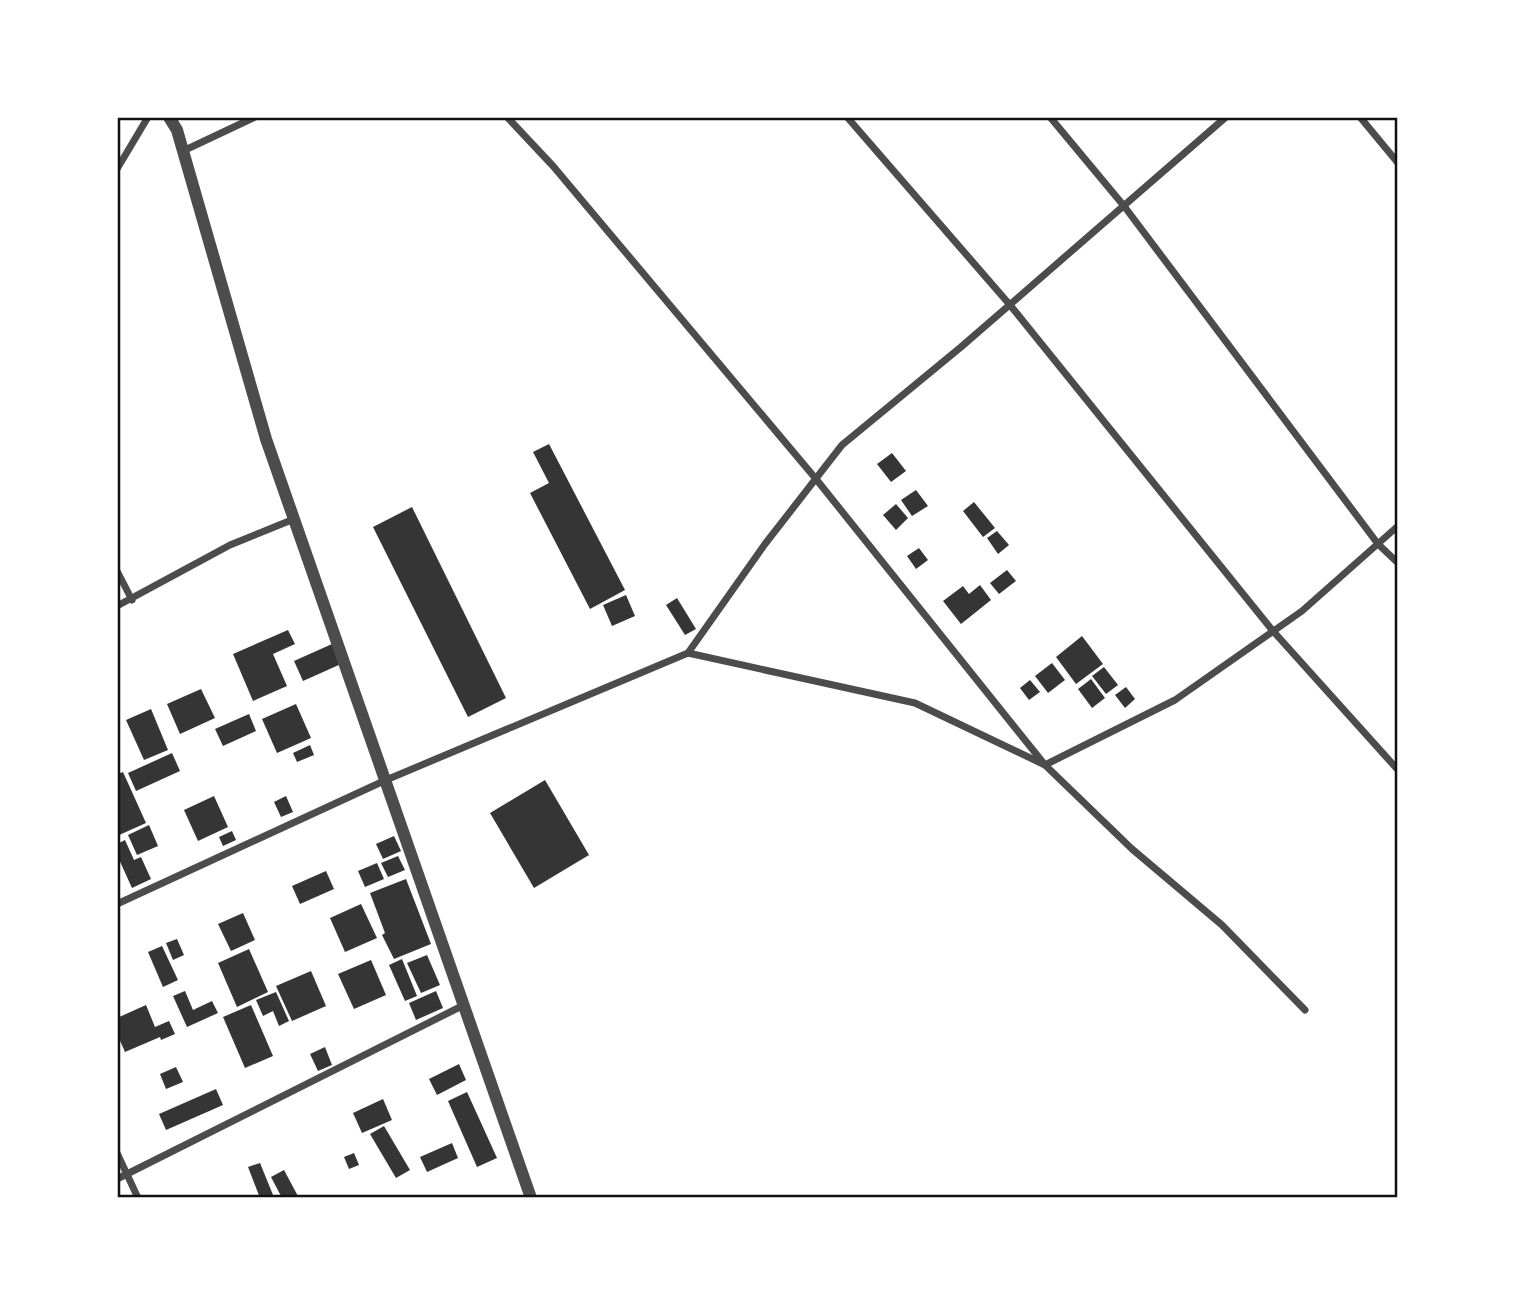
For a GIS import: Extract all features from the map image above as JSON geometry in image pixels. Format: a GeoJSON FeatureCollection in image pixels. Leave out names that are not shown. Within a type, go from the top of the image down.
{"type":"FeatureCollection","features":[{"type":"Feature","properties":{"kind":"street"},"geometry":{"type":"LineString","coordinates":[[117,169],[148,117]]}},
{"type":"Feature","properties":{"kind":"street"},"geometry":{"type":"LineString","coordinates":[[169,117],[177,130],[266,439],[531,1198]]}},
{"type":"Feature","properties":{"kind":"street"},"geometry":{"type":"LineString","coordinates":[[183,151],[255,117]]}},
{"type":"Feature","properties":{"kind":"street"},"geometry":{"type":"LineString","coordinates":[[507,117],[552,166],[816,479],[1045,765],[1132,849],[1222,925],[1305,1010]]}},
{"type":"Feature","properties":{"kind":"street"},"geometry":{"type":"LineString","coordinates":[[847,117],[1010,305],[1273,631],[1398,770]]}},
{"type":"Feature","properties":{"kind":"street"},"geometry":{"type":"LineString","coordinates":[[1050,117],[1124,206],[1378,544],[1398,563]]}},
{"type":"Feature","properties":{"kind":"street"},"geometry":{"type":"LineString","coordinates":[[117,904],[386,780],[688,653],[765,544],[842,445],[1010,305],[1226,117]]}},
{"type":"Feature","properties":{"kind":"street"},"geometry":{"type":"LineString","coordinates":[[1360,117],[1398,163]]}},
{"type":"Feature","properties":{"kind":"street"},"geometry":{"type":"LineString","coordinates":[[117,606],[230,545],[294,519]]}},
{"type":"Feature","properties":{"kind":"street"},"geometry":{"type":"LineString","coordinates":[[1045,765],[1175,700],[1302,611],[1398,526]]}},
{"type":"Feature","properties":{"kind":"street"},"geometry":{"type":"LineString","coordinates":[[117,571],[132,600]]}},
{"type":"Feature","properties":{"kind":"street"},"geometry":{"type":"LineString","coordinates":[[688,653],[915,703],[1045,765]]}},
{"type":"Feature","properties":{"kind":"street"},"geometry":{"type":"LineString","coordinates":[[117,1179],[464,1005]]}},
{"type":"Feature","properties":{"kind":"street"},"geometry":{"type":"LineString","coordinates":[[117,1153],[138,1198]]}},
{"type":"Feature","properties":{"kind":"building"},"geometry":{"type":"Polygon","coordinates":[[[549,444],[625,590],[590,609],[530,493],[549,483],[533,452],[549,444]]]}},
{"type":"Feature","properties":{"kind":"building"},"geometry":{"type":"Polygon","coordinates":[[[892,453],[906,471],[891,482],[877,464],[892,453]]]}},
{"type":"Feature","properties":{"kind":"building"},"geometry":{"type":"Polygon","coordinates":[[[916,490],[928,506],[912,516],[901,500],[916,490]]]}},
{"type":"Feature","properties":{"kind":"building"},"geometry":{"type":"Polygon","coordinates":[[[974,502],[995,528],[983,537],[963,511],[974,502]]]}},
{"type":"Feature","properties":{"kind":"building"},"geometry":{"type":"Polygon","coordinates":[[[896,504],[908,518],[896,530],[883,515],[896,504]]]}},
{"type":"Feature","properties":{"kind":"building"},"geometry":{"type":"Polygon","coordinates":[[[412,507],[506,698],[468,717],[373,527],[412,507]]]}},
{"type":"Feature","properties":{"kind":"building"},"geometry":{"type":"Polygon","coordinates":[[[997,531],[1009,545],[998,554],[987,538],[997,531]]]}},
{"type":"Feature","properties":{"kind":"building"},"geometry":{"type":"Polygon","coordinates":[[[919,548],[928,560],[916,569],[907,556],[919,548]]]}},
{"type":"Feature","properties":{"kind":"building"},"geometry":{"type":"Polygon","coordinates":[[[1007,570],[1016,581],[999,594],[990,583],[1007,570]]]}},
{"type":"Feature","properties":{"kind":"building"},"geometry":{"type":"Polygon","coordinates":[[[980,585],[991,600],[961,624],[943,601],[963,586],[969,594],[980,585]]]}},
{"type":"Feature","properties":{"kind":"building"},"geometry":{"type":"Polygon","coordinates":[[[626,595],[635,616],[612,626],[603,605],[626,595]]]}},
{"type":"Feature","properties":{"kind":"building"},"geometry":{"type":"Polygon","coordinates":[[[677,598],[696,629],[685,635],[666,605],[677,598]]]}},
{"type":"Feature","properties":{"kind":"building"},"geometry":{"type":"Polygon","coordinates":[[[288,630],[295,644],[273,654],[287,686],[253,701],[233,654],[288,630]]]}},
{"type":"Feature","properties":{"kind":"building"},"geometry":{"type":"Polygon","coordinates":[[[1082,636],[1103,664],[1076,684],[1056,657],[1082,636]]]}},
{"type":"Feature","properties":{"kind":"building"},"geometry":{"type":"Polygon","coordinates":[[[332,644],[341,664],[303,681],[294,661],[332,644]]]}},
{"type":"Feature","properties":{"kind":"building"},"geometry":{"type":"Polygon","coordinates":[[[1052,663],[1065,680],[1048,693],[1035,676],[1052,663]]]}},
{"type":"Feature","properties":{"kind":"building"},"geometry":{"type":"Polygon","coordinates":[[[1104,667],[1118,685],[1106,694],[1092,676],[1104,667]]]}},
{"type":"Feature","properties":{"kind":"building"},"geometry":{"type":"Polygon","coordinates":[[[1091,679],[1105,698],[1092,708],[1078,689],[1091,679]]]}},
{"type":"Feature","properties":{"kind":"building"},"geometry":{"type":"Polygon","coordinates":[[[1030,680],[1040,692],[1029,700],[1020,688],[1030,680]]]}},
{"type":"Feature","properties":{"kind":"building"},"geometry":{"type":"Polygon","coordinates":[[[1126,687],[1135,699],[1125,708],[1115,695],[1126,687]]]}},
{"type":"Feature","properties":{"kind":"building"},"geometry":{"type":"Polygon","coordinates":[[[201,689],[215,718],[180,734],[167,704],[201,689]]]}},
{"type":"Feature","properties":{"kind":"building"},"geometry":{"type":"Polygon","coordinates":[[[296,704],[311,738],[277,753],[262,719],[296,704]]]}},
{"type":"Feature","properties":{"kind":"building"},"geometry":{"type":"Polygon","coordinates":[[[151,709],[168,750],[144,760],[126,720],[151,709]]]}},
{"type":"Feature","properties":{"kind":"building"},"geometry":{"type":"Polygon","coordinates":[[[249,714],[256,731],[223,746],[215,729],[249,714]]]}},
{"type":"Feature","properties":{"kind":"building"},"geometry":{"type":"Polygon","coordinates":[[[310,745],[314,755],[297,762],[293,753],[310,745]]]}},
{"type":"Feature","properties":{"kind":"building"},"geometry":{"type":"Polygon","coordinates":[[[172,753],[180,771],[136,791],[128,773],[172,753]]]}},
{"type":"Feature","properties":{"kind":"building"},"geometry":{"type":"Polygon","coordinates":[[[123,772],[146,823],[117,836],[117,774],[123,772]]]}},
{"type":"Feature","properties":{"kind":"building"},"geometry":{"type":"Polygon","coordinates":[[[545,780],[589,855],[534,888],[490,813],[545,780]]]}},
{"type":"Feature","properties":{"kind":"building"},"geometry":{"type":"Polygon","coordinates":[[[214,796],[228,827],[198,841],[184,810],[214,796]]]}},
{"type":"Feature","properties":{"kind":"building"},"geometry":{"type":"Polygon","coordinates":[[[286,796],[293,812],[281,817],[274,802],[286,796]]]}},
{"type":"Feature","properties":{"kind":"building"},"geometry":{"type":"Polygon","coordinates":[[[149,825],[158,846],[137,855],[128,835],[149,825]]]}},
{"type":"Feature","properties":{"kind":"building"},"geometry":{"type":"Polygon","coordinates":[[[232,831],[236,840],[223,846],[219,837],[232,831]]]}},
{"type":"Feature","properties":{"kind":"building"},"geometry":{"type":"Polygon","coordinates":[[[394,836],[401,851],[383,859],[376,844],[394,836]]]}},
{"type":"Feature","properties":{"kind":"building"},"geometry":{"type":"Polygon","coordinates":[[[125,840],[134,860],[141,857],[151,879],[132,888],[117,855],[117,844],[125,840]]]}},
{"type":"Feature","properties":{"kind":"building"},"geometry":{"type":"Polygon","coordinates":[[[398,856],[405,870],[388,877],[381,863],[398,856]]]}},
{"type":"Feature","properties":{"kind":"building"},"geometry":{"type":"Polygon","coordinates":[[[377,863],[384,879],[365,887],[358,871],[377,863]]]}},
{"type":"Feature","properties":{"kind":"building"},"geometry":{"type":"Polygon","coordinates":[[[326,871],[334,889],[300,904],[292,886],[326,871]]]}},
{"type":"Feature","properties":{"kind":"building"},"geometry":{"type":"Polygon","coordinates":[[[406,879],[431,944],[394,959],[382,935],[385,933],[370,893],[406,879]]]}},
{"type":"Feature","properties":{"kind":"building"},"geometry":{"type":"Polygon","coordinates":[[[361,904],[377,938],[345,952],[330,918],[361,904]]]}},
{"type":"Feature","properties":{"kind":"building"},"geometry":{"type":"Polygon","coordinates":[[[243,913],[255,940],[231,951],[218,924],[243,913]]]}},
{"type":"Feature","properties":{"kind":"building"},"geometry":{"type":"Polygon","coordinates":[[[177,939],[184,955],[173,960],[166,943],[177,939]]]}},
{"type":"Feature","properties":{"kind":"building"},"geometry":{"type":"Polygon","coordinates":[[[162,946],[178,980],[163,987],[148,952],[162,946]]]}},
{"type":"Feature","properties":{"kind":"building"},"geometry":{"type":"Polygon","coordinates":[[[249,949],[268,992],[237,1007],[218,963],[249,949]]]}},
{"type":"Feature","properties":{"kind":"building"},"geometry":{"type":"Polygon","coordinates":[[[427,955],[440,985],[421,993],[407,963],[427,955]]]}},
{"type":"Feature","properties":{"kind":"building"},"geometry":{"type":"Polygon","coordinates":[[[402,959],[417,996],[405,1001],[389,965],[402,959]]]}},
{"type":"Feature","properties":{"kind":"building"},"geometry":{"type":"Polygon","coordinates":[[[371,960],[386,995],[354,1009],[338,974],[371,960]]]}},
{"type":"Feature","properties":{"kind":"building"},"geometry":{"type":"Polygon","coordinates":[[[311,971],[326,1006],[292,1021],[276,986],[311,971]]]}},
{"type":"Feature","properties":{"kind":"building"},"geometry":{"type":"Polygon","coordinates":[[[185,991],[193,1010],[212,1001],[218,1013],[187,1027],[173,996],[185,991]]]}},
{"type":"Feature","properties":{"kind":"building"},"geometry":{"type":"Polygon","coordinates":[[[436,991],[443,1008],[416,1020],[409,1003],[436,991]]]}},
{"type":"Feature","properties":{"kind":"building"},"geometry":{"type":"Polygon","coordinates":[[[276,992],[289,1021],[279,1026],[273,1011],[263,1016],[256,1000],[276,992]]]}},
{"type":"Feature","properties":{"kind":"building"},"geometry":{"type":"Polygon","coordinates":[[[146,1005],[155,1027],[169,1021],[175,1034],[161,1040],[160,1037],[125,1052],[117,1034],[117,1018],[146,1005]]]}},
{"type":"Feature","properties":{"kind":"building"},"geometry":{"type":"Polygon","coordinates":[[[251,1005],[273,1056],[245,1068],[223,1017],[251,1005]]]}},
{"type":"Feature","properties":{"kind":"building"},"geometry":{"type":"Polygon","coordinates":[[[325,1047],[332,1065],[318,1071],[310,1054],[325,1047]]]}},
{"type":"Feature","properties":{"kind":"building"},"geometry":{"type":"Polygon","coordinates":[[[459,1064],[466,1080],[437,1095],[429,1079],[459,1064]]]}},
{"type":"Feature","properties":{"kind":"building"},"geometry":{"type":"Polygon","coordinates":[[[176,1067],[183,1082],[166,1089],[160,1074],[176,1067]]]}},
{"type":"Feature","properties":{"kind":"building"},"geometry":{"type":"Polygon","coordinates":[[[216,1089],[223,1105],[166,1130],[159,1114],[216,1089]]]}},
{"type":"Feature","properties":{"kind":"building"},"geometry":{"type":"Polygon","coordinates":[[[467,1092],[497,1158],[477,1167],[448,1101],[467,1092]]]}},
{"type":"Feature","properties":{"kind":"building"},"geometry":{"type":"Polygon","coordinates":[[[383,1099],[392,1120],[362,1133],[353,1113],[383,1099]]]}},
{"type":"Feature","properties":{"kind":"building"},"geometry":{"type":"Polygon","coordinates":[[[384,1126],[410,1170],[396,1178],[370,1134],[384,1126]]]}},
{"type":"Feature","properties":{"kind":"building"},"geometry":{"type":"Polygon","coordinates":[[[452,1143],[458,1158],[427,1172],[420,1157],[452,1143]]]}},
{"type":"Feature","properties":{"kind":"building"},"geometry":{"type":"Polygon","coordinates":[[[354,1153],[359,1165],[349,1169],[344,1157],[354,1153]]]}},
{"type":"Feature","properties":{"kind":"building"},"geometry":{"type":"Polygon","coordinates":[[[260,1163],[273,1195],[266,1198],[260,1198],[248,1167],[260,1163]]]}},
{"type":"Feature","properties":{"kind":"building"},"geometry":{"type":"Polygon","coordinates":[[[284,1170],[299,1198],[282,1198],[271,1177],[284,1170]]]}}]}
